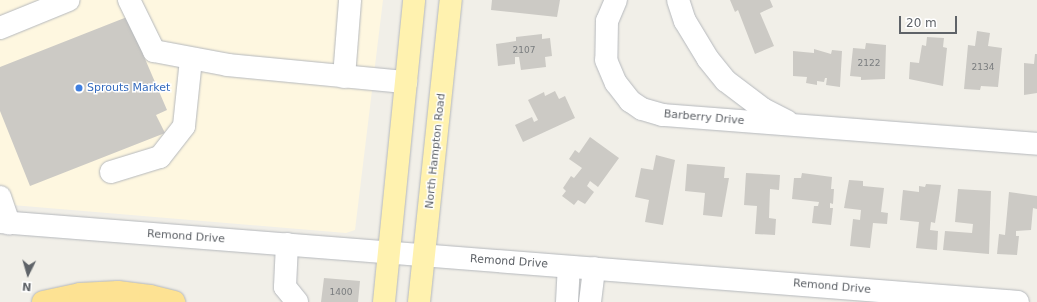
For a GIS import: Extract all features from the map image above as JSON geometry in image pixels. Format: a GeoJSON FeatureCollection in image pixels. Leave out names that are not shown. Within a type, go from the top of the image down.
{"type":"FeatureCollection","features":[{"type":"Feature","properties":{"kind":"highway"},"geometry":{"type":"LineString","coordinates":[[43,302],[80,294],[118,292],[150,296],[174,302]]}},
{"type":"Feature","properties":{"kind":"main road"},"geometry":{"type":"LineString","coordinates":[[384,302],[414,0]]}},
{"type":"Feature","properties":{"kind":"main road","name":"North Hampton Road"},"geometry":{"type":"LineString","coordinates":[[419,302],[426,255],[451,0]]}},
{"type":"Feature","properties":{"kind":"street"},"geometry":{"type":"LineString","coordinates":[[0,28],[70,0]]}},
{"type":"Feature","properties":{"kind":"street"},"geometry":{"type":"LineString","coordinates":[[129,0],[154,51],[191,59],[344,77],[406,82]]}},
{"type":"Feature","properties":{"kind":"street"},"geometry":{"type":"LineString","coordinates":[[344,77],[350,0]]}},
{"type":"Feature","properties":{"kind":"street","name":"Barberry Drive"},"geometry":{"type":"LineString","coordinates":[[616,0],[607,21],[606,60],[616,83],[630,101],[642,110],[663,116],[1037,144]]}},
{"type":"Feature","properties":{"kind":"street","name":"Barberry Drive"},"geometry":{"type":"LineString","coordinates":[[678,0],[685,21],[708,59],[726,81],[763,109],[794,125]]}},
{"type":"Feature","properties":{"kind":"street"},"geometry":{"type":"LineString","coordinates":[[111,172],[160,157],[184,126],[191,59]]}},
{"type":"Feature","properties":{"kind":"street"},"geometry":{"type":"LineString","coordinates":[[0,197],[5,223]]}},
{"type":"Feature","properties":{"kind":"street","name":"Remond Drive"},"geometry":{"type":"LineString","coordinates":[[5,223],[1018,302]]}},
{"type":"Feature","properties":{"kind":"street"},"geometry":{"type":"LineString","coordinates":[[287,244],[285,287],[297,302]]}},
{"type":"Feature","properties":{"kind":"street"},"geometry":{"type":"LineString","coordinates":[[567,302],[569,267]]}},
{"type":"Feature","properties":{"kind":"street"},"geometry":{"type":"LineString","coordinates":[[590,302],[594,268]]}},
{"type":"Feature","properties":{"kind":"shaded area"},"geometry":{"type":"Polygon","coordinates":[[[0,0],[383,0],[355,230],[346,233],[0,204],[0,0]]]}},
{"type":"Feature","properties":{"kind":"building"},"geometry":{"type":"Polygon","coordinates":[[[492,0],[560,0],[557,17],[491,10],[492,0]]]}},
{"type":"Feature","properties":{"kind":"building"},"geometry":{"type":"Polygon","coordinates":[[[730,0],[770,0],[773,7],[760,13],[774,46],[755,54],[738,10],[735,12],[730,0]]]}},
{"type":"Feature","properties":{"kind":"building","name":"Sprouts Market"},"geometry":{"type":"Polygon","coordinates":[[[127,17],[167,110],[156,115],[165,133],[30,186],[0,111],[0,67],[127,17]]]}},
{"type":"Feature","properties":{"kind":"building"},"geometry":{"type":"Polygon","coordinates":[[[977,31],[990,33],[988,46],[1002,48],[998,87],[981,86],[980,90],[964,89],[968,45],[975,46],[977,31]]]}},
{"type":"Feature","properties":{"kind":"building"},"geometry":{"type":"Polygon","coordinates":[[[542,34],[542,39],[550,38],[552,56],[545,57],[546,67],[521,70],[519,57],[515,57],[515,64],[498,66],[496,44],[516,41],[516,37],[542,34]]]}},
{"type":"Feature","properties":{"kind":"building"},"geometry":{"type":"Polygon","coordinates":[[[927,37],[944,38],[943,47],[947,48],[943,86],[909,79],[910,62],[919,63],[922,45],[926,46],[927,37]]]}},
{"type":"Feature","properties":{"kind":"building"},"geometry":{"type":"Polygon","coordinates":[[[866,43],[886,45],[885,79],[861,80],[861,77],[850,76],[853,48],[865,49],[866,43]]]}},
{"type":"Feature","properties":{"kind":"building"},"geometry":{"type":"Polygon","coordinates":[[[814,49],[831,54],[832,50],[842,51],[840,87],[826,85],[827,78],[825,78],[824,82],[817,81],[817,85],[806,83],[807,77],[793,76],[793,51],[814,53],[814,49]]]}},
{"type":"Feature","properties":{"kind":"building"},"geometry":{"type":"Polygon","coordinates":[[[1035,54],[1037,54],[1037,93],[1024,95],[1024,63],[1034,64],[1035,54]]]}},
{"type":"Feature","properties":{"kind":"building"},"geometry":{"type":"Polygon","coordinates":[[[555,91],[559,99],[565,96],[575,118],[523,142],[515,125],[532,117],[534,122],[538,120],[528,100],[544,92],[545,96],[555,91]]]}},
{"type":"Feature","properties":{"kind":"building"},"geometry":{"type":"Polygon","coordinates":[[[590,137],[619,158],[598,187],[590,181],[587,186],[594,192],[585,204],[578,200],[574,205],[562,196],[566,191],[563,188],[571,176],[574,178],[582,168],[569,159],[575,150],[579,153],[590,137]]]}},
{"type":"Feature","properties":{"kind":"building"},"geometry":{"type":"Polygon","coordinates":[[[656,155],[675,160],[663,225],[645,222],[649,200],[635,197],[641,168],[653,170],[656,155]]]}},
{"type":"Feature","properties":{"kind":"building"},"geometry":{"type":"Polygon","coordinates":[[[687,164],[725,167],[724,178],[729,178],[722,217],[703,215],[705,193],[685,191],[687,164]]]}},
{"type":"Feature","properties":{"kind":"building"},"geometry":{"type":"Polygon","coordinates":[[[746,173],[780,175],[779,190],[770,189],[769,218],[776,219],[775,235],[755,234],[757,206],[744,205],[746,173]]]}},
{"type":"Feature","properties":{"kind":"building"},"geometry":{"type":"Polygon","coordinates":[[[802,173],[832,177],[831,189],[834,189],[833,204],[830,203],[830,208],[833,208],[831,225],[812,223],[814,206],[818,206],[819,202],[792,199],[794,178],[801,178],[802,173]]]}},
{"type":"Feature","properties":{"kind":"building"},"geometry":{"type":"Polygon","coordinates":[[[849,180],[863,181],[863,186],[884,188],[881,212],[888,213],[887,224],[873,223],[870,248],[850,246],[853,219],[860,220],[861,210],[844,208],[849,180]]]}},
{"type":"Feature","properties":{"kind":"building"},"geometry":{"type":"Polygon","coordinates":[[[926,184],[941,185],[935,223],[931,222],[930,230],[938,231],[937,250],[916,248],[919,222],[900,220],[903,190],[919,192],[919,186],[925,187],[926,184]]]}},
{"type":"Feature","properties":{"kind":"building"},"geometry":{"type":"Polygon","coordinates":[[[958,189],[991,191],[989,254],[943,250],[945,231],[972,233],[973,224],[955,222],[958,189]]]}},
{"type":"Feature","properties":{"kind":"building"},"geometry":{"type":"Polygon","coordinates":[[[1009,192],[1037,196],[1037,209],[1033,208],[1031,230],[1016,231],[1016,236],[1019,236],[1017,255],[997,254],[999,234],[1005,235],[1009,192]]]}},
{"type":"Feature","properties":{"kind":"building"},"geometry":{"type":"Polygon","coordinates":[[[324,278],[360,281],[358,302],[321,302],[324,278]]]}},
{"type":"Feature","properties":{"kind":"place","name":"Sprouts Market"},"geometry":{"type":"Point","coordinates":[79,88]}}]}
